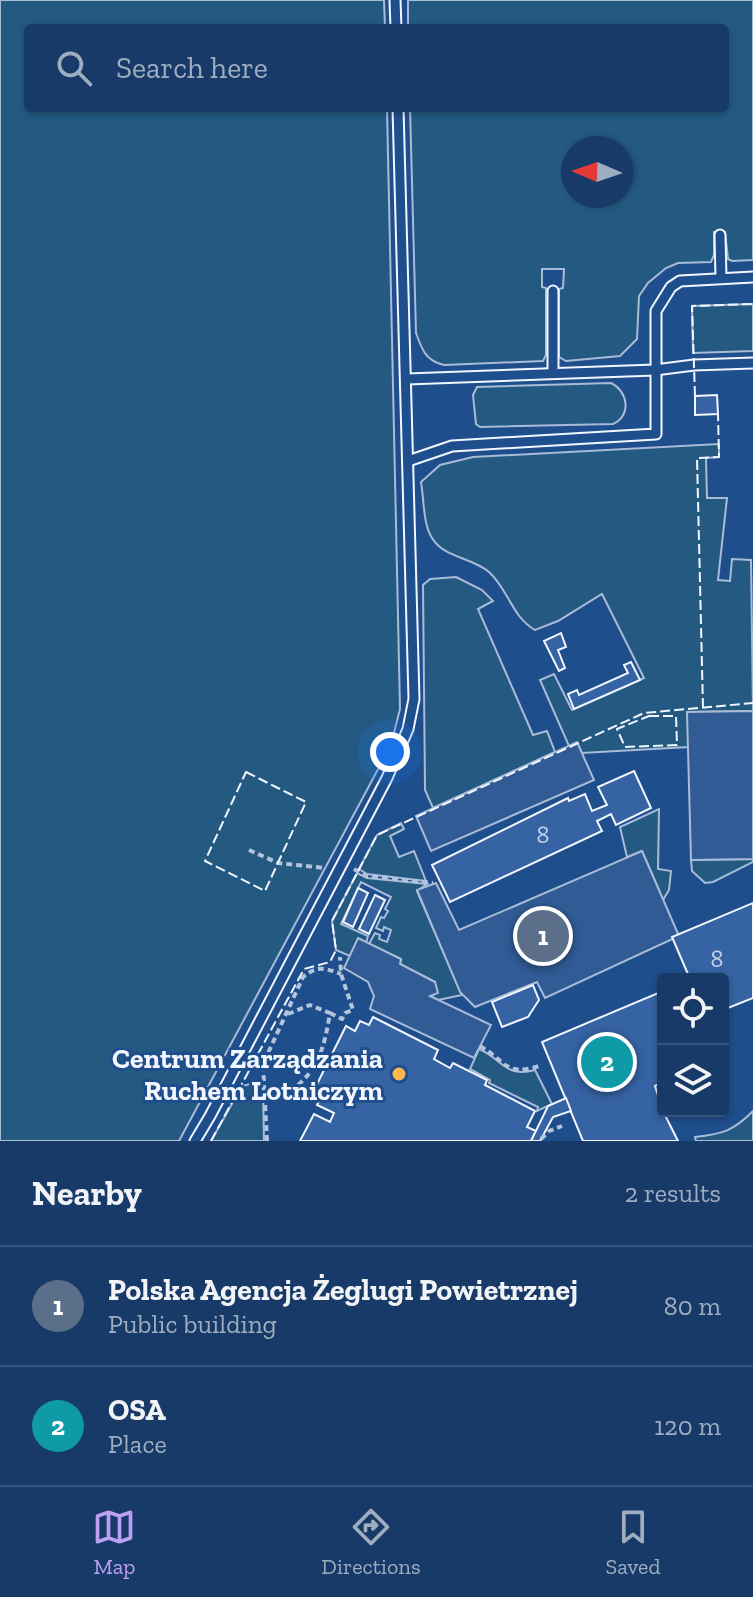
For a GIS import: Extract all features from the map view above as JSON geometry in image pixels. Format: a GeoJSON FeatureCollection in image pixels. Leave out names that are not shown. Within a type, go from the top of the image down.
{"type":"FeatureCollection","features":[{"type":"Feature","properties":{"kind":"lane"},"geometry":{"type":"LineString","coordinates":[[395,0],[396,24]]}},
{"type":"Feature","properties":{"kind":"lane"},"geometry":{"type":"LineString","coordinates":[[195,1141],[387,778],[408,729],[414,699],[398,112]]}},
{"type":"Feature","properties":{"kind":"lane"},"geometry":{"type":"LineString","coordinates":[[720,235],[721,278]]}},
{"type":"Feature","properties":{"kind":"lane"},"geometry":{"type":"LineString","coordinates":[[408,461],[452,446],[656,434],[656,311],[671,287],[680,281],[753,277]]}},
{"type":"Feature","properties":{"kind":"lane"},"geometry":{"type":"LineString","coordinates":[[553,291],[553,373]]}},
{"type":"Feature","properties":{"kind":"lane"},"geometry":{"type":"LineString","coordinates":[[407,379],[655,370],[753,363]]}},
{"type":"Feature","properties":{"kind":"path"},"geometry":{"type":"LineString","coordinates":[[249,850],[278,863],[307,868],[354,869],[366,876],[433,883]]}},
{"type":"Feature","properties":{"kind":"path"},"geometry":{"type":"LineString","coordinates":[[286,1015],[310,1005],[342,1019],[345,1013],[353,1010],[341,974],[340,957]]}},
{"type":"Feature","properties":{"kind":"path"},"geometry":{"type":"LineString","coordinates":[[267,1141],[263,1064],[303,977],[313,969],[323,967],[341,974]]}},
{"type":"Feature","properties":{"kind":"path"},"geometry":{"type":"LineString","coordinates":[[289,1092],[307,1080],[319,1059],[330,1013]]}},
{"type":"Feature","properties":{"kind":"path"},"geometry":{"type":"LineString","coordinates":[[480,1046],[512,1070],[524,1071],[539,1066]]}},
{"type":"Feature","properties":{"kind":"path"},"geometry":{"type":"LineString","coordinates":[[541,1139],[549,1131],[562,1126]]}},
{"type":"Feature","properties":{"kind":"shaded area"},"geometry":{"type":"Polygon","coordinates":[[[0,0],[384,0],[385,24],[24,24],[24,112],[387,112],[400,709],[391,745],[179,1141],[0,1141],[0,0]]]}},
{"type":"Feature","properties":{"kind":"shaded area"},"geometry":{"type":"Polygon","coordinates":[[[408,0],[753,0],[753,260],[728,259],[725,232],[714,232],[711,262],[678,263],[666,268],[648,283],[639,296],[637,339],[620,356],[566,361],[559,357],[559,289],[563,288],[564,269],[542,269],[542,287],[546,288],[546,355],[543,361],[444,365],[433,361],[423,350],[416,333],[410,112],[729,112],[729,24],[408,24],[408,0]]]}},
{"type":"Feature","properties":{"kind":"shaded area"},"geometry":{"type":"Polygon","coordinates":[[[753,304],[753,351],[693,353],[692,306],[753,304]]]}},
{"type":"Feature","properties":{"kind":"shaded area"},"geometry":{"type":"Polygon","coordinates":[[[611,383],[621,392],[626,404],[623,415],[613,424],[480,427],[476,424],[473,395],[477,387],[611,383]]]}},
{"type":"Feature","properties":{"kind":"shaded area"},"geometry":{"type":"Polygon","coordinates":[[[719,444],[719,457],[706,458],[707,498],[727,498],[718,580],[730,581],[732,559],[751,560],[753,711],[688,712],[688,747],[582,753],[577,743],[569,746],[540,680],[554,674],[572,710],[644,678],[602,594],[558,621],[535,630],[521,618],[489,572],[437,545],[425,519],[421,482],[440,465],[473,457],[719,444]]]}},
{"type":"Feature","properties":{"kind":"shaded area"},"geometry":{"type":"Polygon","coordinates":[[[456,577],[482,590],[493,601],[478,609],[533,735],[547,731],[555,752],[433,808],[425,790],[423,585],[430,579],[456,577]]]}},
{"type":"Feature","properties":{"kind":"shaded area"},"geometry":{"type":"Polygon","coordinates":[[[753,711],[753,859],[691,860],[687,712],[753,711]]]}},
{"type":"Feature","properties":{"kind":"shaded area"},"geometry":{"type":"Polygon","coordinates":[[[577,742],[594,780],[431,851],[416,816],[577,742]]]}},
{"type":"Feature","properties":{"kind":"shaded area"},"geometry":{"type":"Polygon","coordinates":[[[659,809],[658,869],[671,871],[669,890],[663,900],[642,851],[627,857],[620,827],[659,809]]]}},
{"type":"Feature","properties":{"kind":"shaded area"},"geometry":{"type":"Polygon","coordinates":[[[401,823],[404,829],[390,836],[399,857],[414,851],[426,881],[367,874],[359,869],[377,835],[401,823]]]}},
{"type":"Feature","properties":{"kind":"shaded area"},"geometry":{"type":"Polygon","coordinates":[[[642,851],[679,936],[545,998],[537,982],[475,1007],[460,992],[417,890],[436,883],[459,930],[642,851]]]}},
{"type":"Feature","properties":{"kind":"shaded area"},"geometry":{"type":"Polygon","coordinates":[[[753,859],[753,862],[713,882],[705,883],[692,871],[691,860],[753,859]]]}},
{"type":"Feature","properties":{"kind":"shaded area"},"geometry":{"type":"Polygon","coordinates":[[[357,873],[367,878],[427,884],[417,891],[462,995],[438,1000],[429,996],[435,982],[400,964],[401,959],[369,944],[375,933],[387,942],[391,930],[376,928],[388,911],[385,909],[391,897],[361,882],[341,924],[368,936],[366,943],[358,939],[350,956],[336,950],[332,921],[357,873]]]}},
{"type":"Feature","properties":{"kind":"shaded area"},"geometry":{"type":"Polygon","coordinates":[[[358,938],[401,959],[400,964],[435,982],[438,993],[430,996],[491,1025],[474,1058],[370,1009],[374,996],[368,982],[344,968],[358,938]]]}},
{"type":"Feature","properties":{"kind":"shaded area"},"geometry":{"type":"Polygon","coordinates":[[[479,1049],[510,1070],[535,1070],[552,1104],[537,1111],[538,1107],[489,1083],[490,1080],[470,1069],[479,1049]]]}},
{"type":"Feature","properties":{"kind":"shaded area"},"geometry":{"type":"Polygon","coordinates":[[[254,1083],[263,1089],[264,1141],[211,1141],[242,1086],[254,1083]]]}},
{"type":"Feature","properties":{"kind":"shaded area"},"geometry":{"type":"Polygon","coordinates":[[[753,1111],[753,1141],[696,1141],[695,1137],[720,1133],[733,1127],[753,1111]]]}},
{"type":"Feature","properties":{"kind":"building"},"geometry":{"type":"Polygon","coordinates":[[[717,395],[718,414],[695,415],[695,396],[717,395]]]}},
{"type":"Feature","properties":{"kind":"building"},"geometry":{"type":"Polygon","coordinates":[[[561,633],[566,647],[558,650],[565,668],[559,671],[544,641],[561,633]]]}},
{"type":"Feature","properties":{"kind":"building"},"geometry":{"type":"Polygon","coordinates":[[[631,662],[640,680],[574,709],[568,694],[577,690],[579,695],[628,673],[624,665],[631,662]]]}},
{"type":"Feature","properties":{"kind":"building"},"geometry":{"type":"Polygon","coordinates":[[[634,771],[651,808],[616,825],[611,814],[597,821],[602,831],[450,902],[432,865],[568,798],[569,801],[585,794],[592,811],[607,805],[598,787],[634,771]]]}},
{"type":"Feature","properties":{"kind":"building"},"geometry":{"type":"Polygon","coordinates":[[[358,888],[368,893],[353,927],[343,922],[358,888]]]}},
{"type":"Feature","properties":{"kind":"building"},"geometry":{"type":"Polygon","coordinates":[[[375,895],[385,900],[369,934],[359,929],[375,895]]]}},
{"type":"Feature","properties":{"kind":"building"},"geometry":{"type":"Polygon","coordinates":[[[753,903],[753,998],[729,1008],[729,973],[687,973],[672,937],[753,903]]]}},
{"type":"Feature","properties":{"kind":"building"},"geometry":{"type":"Polygon","coordinates":[[[533,985],[539,1000],[528,1017],[502,1027],[492,1002],[533,985]]]}},
{"type":"Feature","properties":{"kind":"building"},"geometry":{"type":"Polygon","coordinates":[[[657,994],[657,1117],[666,1117],[678,1141],[583,1141],[542,1042],[657,994]]]}},
{"type":"Feature","properties":{"kind":"building","name":"Centrum Zarządzania Ruchem Lotniczym"},"geometry":{"type":"Polygon","coordinates":[[[373,1017],[438,1050],[434,1059],[450,1068],[453,1063],[487,1080],[485,1085],[535,1111],[527,1127],[536,1131],[531,1141],[300,1141],[314,1114],[330,1122],[334,1113],[317,1105],[321,1096],[313,1092],[346,1026],[355,1031],[360,1021],[369,1025],[373,1017]]]}},
{"type":"Feature","properties":{"kind":"building"},"geometry":{"type":"Polygon","coordinates":[[[566,1098],[571,1111],[553,1117],[540,1141],[531,1141],[548,1106],[566,1098]]]}},
{"type":"Feature","properties":{"kind":"fence"},"geometry":{"type":"LineString","coordinates":[[695,396],[692,306],[753,304]]}},
{"type":"Feature","properties":{"kind":"fence"},"geometry":{"type":"LineString","coordinates":[[703,708],[697,458],[719,457],[718,414]]}},
{"type":"Feature","properties":{"kind":"fence"},"geometry":{"type":"LineString","coordinates":[[211,1141],[304,969],[330,962],[336,950],[332,921],[377,835],[644,713],[753,703]]}},
{"type":"Feature","properties":{"kind":"fence"},"geometry":{"type":"LineString","coordinates":[[649,716],[676,716],[677,745],[625,747],[617,729],[649,716]]}},
{"type":"Feature","properties":{"kind":"fence"},"geometry":{"type":"LineString","coordinates":[[246,772],[306,802],[265,891],[205,861],[246,772]]}},
{"type":"Feature","properties":{"kind":"place","name":"Polska Agencja Żeglugi Powietrznej"},"geometry":{"type":"Point","coordinates":[543,936]}},
{"type":"Feature","properties":{"kind":"place","name":"OSA"},"geometry":{"type":"Point","coordinates":[607,1062]}},
{"type":"Feature","properties":{"kind":"place","name":"Centrum Zarządzania Ruchem Lotniczym"},"geometry":{"type":"Point","coordinates":[399,1074]}}]}
